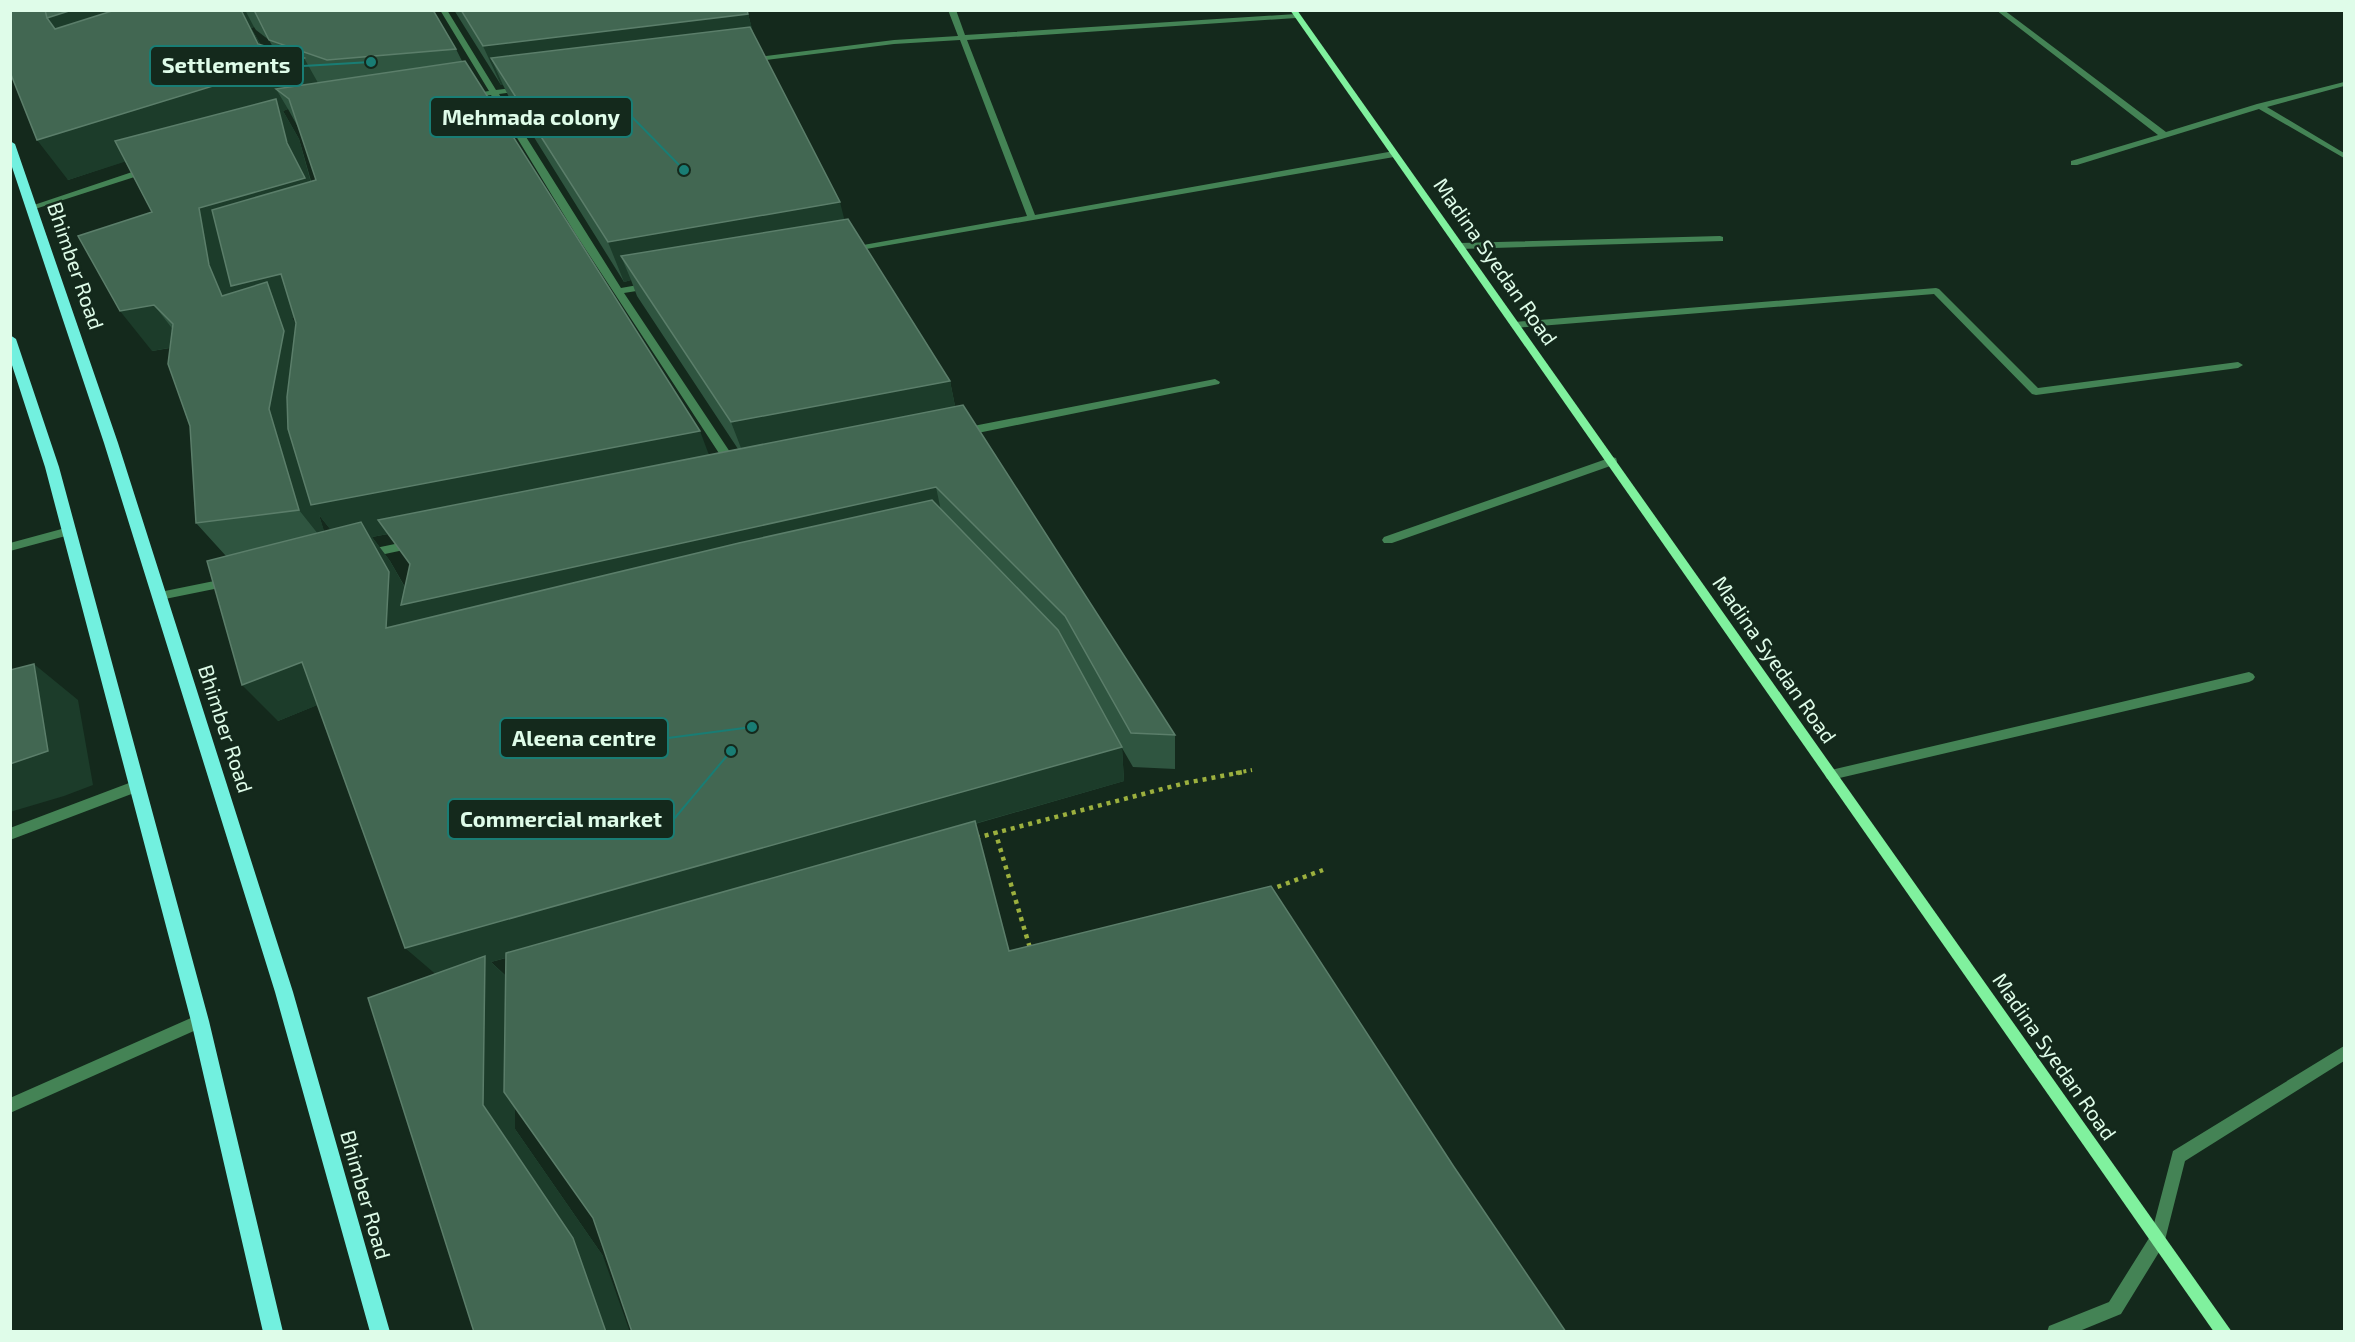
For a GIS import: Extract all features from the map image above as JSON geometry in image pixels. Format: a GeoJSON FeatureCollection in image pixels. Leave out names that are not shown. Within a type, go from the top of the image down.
{"type":"FeatureCollection","features":[{"type":"Feature","properties":{"kind":"main road","name":"Madina Syedan Road"},"geometry":{"type":"LineString","coordinates":[[1294,13],[2224,1332]]}},
{"type":"Feature","properties":{"kind":"main road","name":"Bhimber Road"},"geometry":{"type":"LineString","coordinates":[[10,144],[111,443],[284,992],[380,1332]]}},
{"type":"Feature","properties":{"kind":"main road"},"geometry":{"type":"LineString","coordinates":[[10,339],[52,467],[138,786],[200,1021],[273,1332]]}},
{"type":"Feature","properties":{"kind":"street"},"geometry":{"type":"LineString","coordinates":[[443,10],[618,291],[741,477]]}},
{"type":"Feature","properties":{"kind":"street"},"geometry":{"type":"LineString","coordinates":[[952,10],[1032,218]]}},
{"type":"Feature","properties":{"kind":"street"},"geometry":{"type":"LineString","coordinates":[[1999,10],[2164,135]]}},
{"type":"Feature","properties":{"kind":"street"},"geometry":{"type":"LineString","coordinates":[[741,61],[894,42],[1294,13]]}},
{"type":"Feature","properties":{"kind":"street"},"geometry":{"type":"LineString","coordinates":[[2074,163],[2260,106],[2344,84]]}},
{"type":"Feature","properties":{"kind":"street"},"geometry":{"type":"LineString","coordinates":[[459,97],[529,88]]}},
{"type":"Feature","properties":{"kind":"street"},"geometry":{"type":"LineString","coordinates":[[2260,106],[2344,156]]}},
{"type":"Feature","properties":{"kind":"street"},"geometry":{"type":"LineString","coordinates":[[837,253],[1394,154]]}},
{"type":"Feature","properties":{"kind":"street"},"geometry":{"type":"LineString","coordinates":[[32,207],[162,165]]}},
{"type":"Feature","properties":{"kind":"street"},"geometry":{"type":"LineString","coordinates":[[1460,246],[1720,239]]}},
{"type":"Feature","properties":{"kind":"street"},"geometry":{"type":"LineString","coordinates":[[618,291],[664,283]]}},
{"type":"Feature","properties":{"kind":"street"},"geometry":{"type":"LineString","coordinates":[[1515,325],[1936,291],[2036,392],[2238,365]]}},
{"type":"Feature","properties":{"kind":"street"},"geometry":{"type":"LineString","coordinates":[[949,435],[1215,382]]}},
{"type":"Feature","properties":{"kind":"street"},"geometry":{"type":"LineString","coordinates":[[1388,540],[1612,461]]}},
{"type":"Feature","properties":{"kind":"street"},"geometry":{"type":"LineString","coordinates":[[10,547],[69,531]]}},
{"type":"Feature","properties":{"kind":"street"},"geometry":{"type":"LineString","coordinates":[[357,556],[427,541]]}},
{"type":"Feature","properties":{"kind":"street"},"geometry":{"type":"LineString","coordinates":[[160,596],[241,579]]}},
{"type":"Feature","properties":{"kind":"street"},"geometry":{"type":"LineString","coordinates":[[1832,775],[2249,677]]}},
{"type":"Feature","properties":{"kind":"street"},"geometry":{"type":"LineString","coordinates":[[10,834],[138,786]]}},
{"type":"Feature","properties":{"kind":"street"},"geometry":{"type":"LineString","coordinates":[[10,1106],[200,1021]]}},
{"type":"Feature","properties":{"kind":"street"},"geometry":{"type":"LineString","coordinates":[[2055,1332],[2115,1308],[2158,1238],[2178,1156],[2344,1053]]}},
{"type":"Feature","properties":{"kind":"path"},"geometry":{"type":"LineString","coordinates":[[974,838],[1185,783],[1252,770]]}},
{"type":"Feature","properties":{"kind":"path"},"geometry":{"type":"LineString","coordinates":[[995,831],[1032,955]]}},
{"type":"Feature","properties":{"kind":"path"},"geometry":{"type":"LineString","coordinates":[[1268,890],[1323,870]]}},
{"type":"Feature","properties":{"kind":"building"},"geometry":{"type":"Polygon","coordinates":[[[10,10],[45,10],[47,18],[55,29],[115,10],[241,10],[258,44],[304,58],[37,140],[10,72],[10,10]]]}},
{"type":"Feature","properties":{"kind":"building"},"geometry":{"type":"Polygon","coordinates":[[[45,10],[72,10],[47,18],[45,10]]]}},
{"type":"Feature","properties":{"kind":"building"},"geometry":{"type":"Polygon","coordinates":[[[254,10],[433,10],[456,49],[327,60],[269,40],[254,10]]]}},
{"type":"Feature","properties":{"kind":"building"},"geometry":{"type":"Polygon","coordinates":[[[461,10],[747,10],[748,14],[483,46],[461,10]]]}},
{"type":"Feature","properties":{"kind":"building"},"geometry":{"type":"Polygon","coordinates":[[[750,27],[840,202],[608,242],[491,58],[750,27]]]}},
{"type":"Feature","properties":{"kind":"building"},"geometry":{"type":"Polygon","coordinates":[[[465,61],[700,431],[311,505],[288,429],[287,397],[296,323],[281,274],[231,286],[212,210],[316,180],[289,99],[276,89],[465,61]]]}},
{"type":"Feature","properties":{"kind":"building"},"geometry":{"type":"Polygon","coordinates":[[[276,99],[287,143],[305,178],[199,208],[209,265],[222,296],[267,282],[284,331],[269,409],[299,510],[196,523],[190,426],[168,364],[173,324],[154,305],[120,311],[78,236],[152,212],[115,141],[276,99]]]}},
{"type":"Feature","properties":{"kind":"building"},"geometry":{"type":"Polygon","coordinates":[[[848,219],[950,381],[731,422],[621,256],[848,219]]]}},
{"type":"Feature","properties":{"kind":"building"},"geometry":{"type":"Polygon","coordinates":[[[963,405],[1175,735],[1131,733],[1065,616],[936,487],[401,605],[410,564],[378,520],[963,405]]]}},
{"type":"Feature","properties":{"kind":"building"},"geometry":{"type":"Polygon","coordinates":[[[932,500],[1058,630],[1122,747],[405,948],[302,662],[242,685],[207,561],[361,522],[389,572],[386,628],[739,543],[932,500]]]}},
{"type":"Feature","properties":{"kind":"building"},"geometry":{"type":"Polygon","coordinates":[[[34,664],[48,751],[10,764],[10,670],[34,664]]]}},
{"type":"Feature","properties":{"kind":"building"},"geometry":{"type":"Polygon","coordinates":[[[975,821],[1009,951],[1271,886],[1454,1167],[1566,1332],[632,1332],[593,1218],[504,1092],[506,953],[975,821]]]}},
{"type":"Feature","properties":{"kind":"building"},"geometry":{"type":"Polygon","coordinates":[[[485,956],[483,1105],[573,1238],[606,1332],[474,1332],[368,998],[485,956]]]}},
{"type":"Feature","properties":{"kind":"place","name":"Settlements"},"geometry":{"type":"Point","coordinates":[371,62]}},
{"type":"Feature","properties":{"kind":"place","name":"Mehmada colony"},"geometry":{"type":"Point","coordinates":[684,170]}},
{"type":"Feature","properties":{"kind":"place","name":"Aleena centre"},"geometry":{"type":"Point","coordinates":[752,727]}},
{"type":"Feature","properties":{"kind":"place","name":"Commercial market"},"geometry":{"type":"Point","coordinates":[731,751]}}]}
